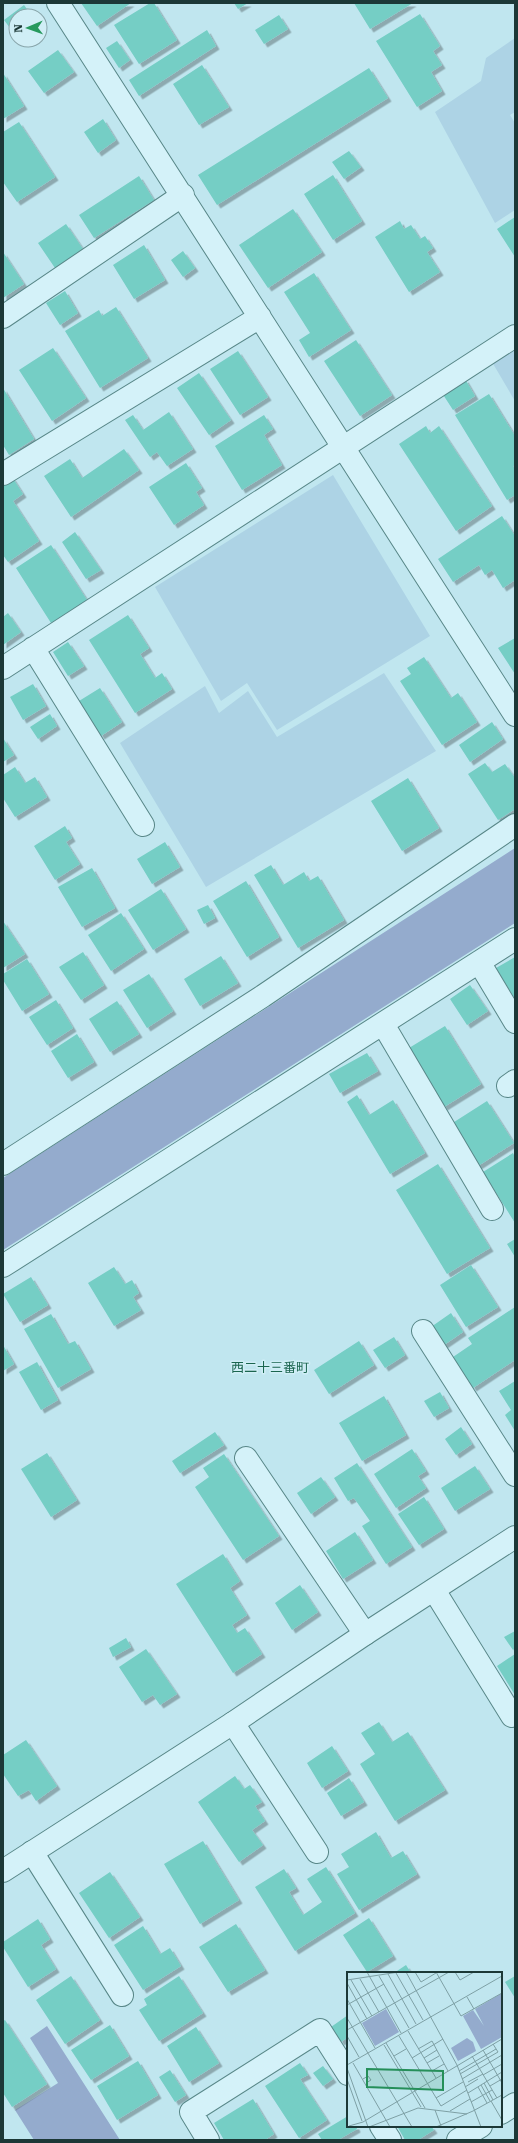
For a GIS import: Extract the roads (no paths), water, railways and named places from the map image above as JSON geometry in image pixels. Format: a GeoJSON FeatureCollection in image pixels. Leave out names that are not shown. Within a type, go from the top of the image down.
{"type":"FeatureCollection","features":[{"type":"Feature","properties":{"kind":"street"},"geometry":{"type":"LineString","coordinates":[[58,3],[183,195],[515,714]]}},
{"type":"Feature","properties":{"kind":"street"},"geometry":{"type":"LineString","coordinates":[[3,317],[183,195]]}},
{"type":"Feature","properties":{"kind":"street"},"geometry":{"type":"LineString","coordinates":[[3,474],[260,317]]}},
{"type":"Feature","properties":{"kind":"street"},"geometry":{"type":"LineString","coordinates":[[3,668],[515,336]]}},
{"type":"Feature","properties":{"kind":"street"},"geometry":{"type":"LineString","coordinates":[[33,648],[143,825]]}},
{"type":"Feature","properties":{"kind":"street"},"geometry":{"type":"LineString","coordinates":[[3,1164],[263,996],[515,825]]}},
{"type":"Feature","properties":{"kind":"street"},"geometry":{"type":"LineString","coordinates":[[3,1266],[515,939]]}},
{"type":"Feature","properties":{"kind":"street"},"geometry":{"type":"LineString","coordinates":[[479,962],[515,1022]]}},
{"type":"Feature","properties":{"kind":"street"},"geometry":{"type":"LineString","coordinates":[[383,1024],[492,1209]]}},
{"type":"Feature","properties":{"kind":"street"},"geometry":{"type":"LineString","coordinates":[[423,1331],[515,1475]]}},
{"type":"Feature","properties":{"kind":"street"},"geometry":{"type":"LineString","coordinates":[[246,1458],[365,1634]]}},
{"type":"Feature","properties":{"kind":"street"},"geometry":{"type":"LineString","coordinates":[[3,1871],[233,1723],[365,1634],[515,1537]]}},
{"type":"Feature","properties":{"kind":"street"},"geometry":{"type":"LineString","coordinates":[[434,1590],[512,1716]]}},
{"type":"Feature","properties":{"kind":"street"},"geometry":{"type":"LineString","coordinates":[[233,1723],[317,1852]]}},
{"type":"Feature","properties":{"kind":"street"},"geometry":{"type":"LineString","coordinates":[[32,1852],[122,1995]]}},
{"type":"Feature","properties":{"kind":"street"},"geometry":{"type":"LineString","coordinates":[[208,2140],[191,2112],[320,2030],[347,2072]]}},
{"type":"Feature","properties":{"kind":"street"},"geometry":{"type":"LineString","coordinates":[[502,2112],[515,2104]]}},
{"type":"Feature","properties":{"kind":"street"},"geometry":{"type":"LineString","coordinates":[[382,2127],[390,2140]]}},
{"type":"Feature","properties":{"kind":"street"},"geometry":{"type":"LineString","coordinates":[[458,2140],[479,2127]]}},
{"type":"Feature","properties":{"kind":"district","name":"西二十三番町"},"geometry":{"type":"Point","coordinates":[270,1367]}}]}
